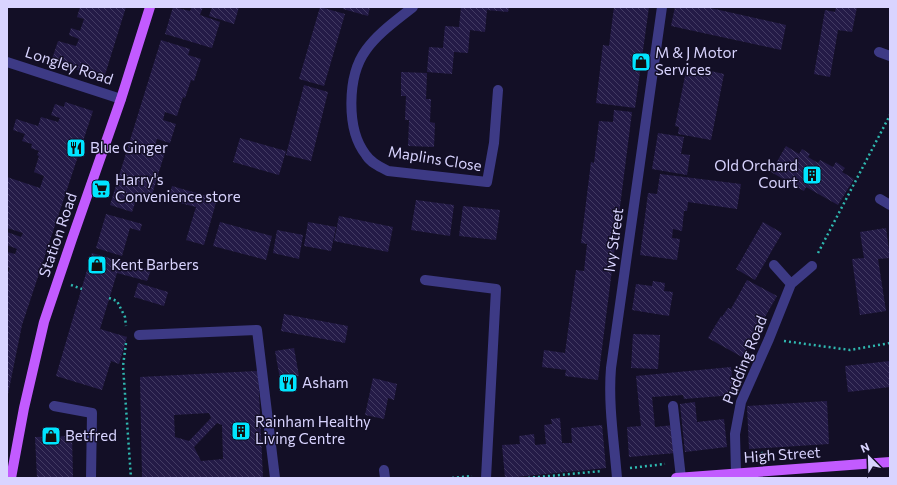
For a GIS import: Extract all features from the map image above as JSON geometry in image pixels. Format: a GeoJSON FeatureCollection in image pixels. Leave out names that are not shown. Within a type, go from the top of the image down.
{"type":"FeatureCollection","features":[{"type":"Feature","properties":{"kind":"main road","name":"Station Road"},"geometry":{"type":"LineString","coordinates":[[11,478],[24,408],[44,322],[121,99],[150,7]]}},
{"type":"Feature","properties":{"kind":"main road","name":"High Street"},"geometry":{"type":"LineString","coordinates":[[676,478],[890,462]]}},
{"type":"Feature","properties":{"kind":"street","name":"Maplins Close"},"geometry":{"type":"LineString","coordinates":[[413,7],[375,39],[365,52],[355,71],[352,91],[354,130],[360,147],[367,156],[377,165],[388,170],[487,182],[494,143],[498,90]]}},
{"type":"Feature","properties":{"kind":"street","name":"Ivy Street"},"geometry":{"type":"LineString","coordinates":[[617,478],[611,404],[611,368],[662,7]]}},
{"type":"Feature","properties":{"kind":"street"},"geometry":{"type":"LineString","coordinates":[[878,52],[890,56]]}},
{"type":"Feature","properties":{"kind":"street","name":"Longley Road"},"geometry":{"type":"LineString","coordinates":[[7,62],[121,99]]}},
{"type":"Feature","properties":{"kind":"street"},"geometry":{"type":"LineString","coordinates":[[880,199],[890,206]]}},
{"type":"Feature","properties":{"kind":"street"},"geometry":{"type":"LineString","coordinates":[[774,265],[791,284]]}},
{"type":"Feature","properties":{"kind":"street","name":"Pudding Road"},"geometry":{"type":"LineString","coordinates":[[736,473],[736,434],[741,402],[769,339],[791,284],[812,266]]}},
{"type":"Feature","properties":{"kind":"street"},"geometry":{"type":"LineString","coordinates":[[425,280],[496,289],[486,478]]}},
{"type":"Feature","properties":{"kind":"street"},"geometry":{"type":"LineString","coordinates":[[139,335],[257,330],[275,478]]}},
{"type":"Feature","properties":{"kind":"street"},"geometry":{"type":"LineString","coordinates":[[54,406],[92,413],[91,478]]}},
{"type":"Feature","properties":{"kind":"street"},"geometry":{"type":"LineString","coordinates":[[673,406],[681,478]]}},
{"type":"Feature","properties":{"kind":"path"},"geometry":{"type":"LineString","coordinates":[[812,266],[890,115]]}},
{"type":"Feature","properties":{"kind":"path"},"geometry":{"type":"LineString","coordinates":[[109,298],[117,301],[125,316],[127,329]]}},
{"type":"Feature","properties":{"kind":"path"},"geometry":{"type":"LineString","coordinates":[[769,339],[850,350],[890,343]]}},
{"type":"Feature","properties":{"kind":"path"},"geometry":{"type":"LineString","coordinates":[[126,343],[123,366],[131,478]]}},
{"type":"Feature","properties":{"kind":"building"},"geometry":{"type":"Polygon","coordinates":[[[80,7],[126,7],[104,78],[51,62],[58,41],[76,46],[79,39],[69,35],[71,28],[80,31],[84,19],[77,17],[80,7]]]}},
{"type":"Feature","properties":{"kind":"building"},"geometry":{"type":"Polygon","coordinates":[[[173,7],[190,11],[192,7],[203,7],[200,15],[220,22],[212,48],[165,34],[173,7]]]}},
{"type":"Feature","properties":{"kind":"building"},"geometry":{"type":"Polygon","coordinates":[[[212,7],[239,7],[234,24],[209,16],[212,7]]]}},
{"type":"Feature","properties":{"kind":"building"},"geometry":{"type":"Polygon","coordinates":[[[320,7],[345,14],[324,86],[299,79],[320,7]]]}},
{"type":"Feature","properties":{"kind":"building"},"geometry":{"type":"Polygon","coordinates":[[[343,7],[370,7],[368,16],[343,9],[343,7]]]}},
{"type":"Feature","properties":{"kind":"building"},"geometry":{"type":"Polygon","coordinates":[[[461,7],[509,7],[508,12],[487,10],[485,32],[470,30],[468,53],[454,52],[452,74],[427,72],[429,47],[443,48],[445,26],[459,27],[461,7]]]}},
{"type":"Feature","properties":{"kind":"building"},"geometry":{"type":"Polygon","coordinates":[[[614,7],[649,7],[635,108],[596,103],[603,45],[609,46],[614,7]]]}},
{"type":"Feature","properties":{"kind":"building"},"geometry":{"type":"Polygon","coordinates":[[[675,7],[706,7],[786,25],[781,50],[671,26],[675,7]]]}},
{"type":"Feature","properties":{"kind":"building"},"geometry":{"type":"Polygon","coordinates":[[[836,7],[857,7],[852,32],[838,30],[830,77],[814,74],[825,10],[835,12],[836,7]]]}},
{"type":"Feature","properties":{"kind":"building"},"geometry":{"type":"Polygon","coordinates":[[[161,40],[190,49],[188,55],[201,59],[194,81],[191,80],[185,98],[183,97],[177,116],[165,112],[163,120],[176,124],[170,143],[157,139],[155,146],[166,149],[150,201],[137,197],[132,212],[110,205],[161,40]]]}},
{"type":"Feature","properties":{"kind":"building"},"geometry":{"type":"Polygon","coordinates":[[[687,66],[724,74],[711,140],[678,134],[679,127],[675,126],[687,66]]]}},
{"type":"Feature","properties":{"kind":"building"},"geometry":{"type":"Polygon","coordinates":[[[401,72],[427,73],[426,99],[431,99],[430,122],[435,123],[434,147],[408,146],[409,120],[405,120],[406,96],[401,96],[401,72]]]}},
{"type":"Feature","properties":{"kind":"building"},"geometry":{"type":"Polygon","coordinates":[[[304,85],[328,92],[311,161],[286,155],[304,85]]]}},
{"type":"Feature","properties":{"kind":"building"},"geometry":{"type":"Polygon","coordinates":[[[65,102],[93,111],[22,325],[7,399],[7,274],[10,268],[7,267],[7,252],[15,254],[17,249],[7,245],[7,232],[21,237],[23,233],[7,228],[7,177],[40,188],[44,176],[34,172],[39,151],[31,148],[32,144],[22,141],[25,134],[13,130],[16,119],[38,126],[41,117],[58,122],[60,118],[51,115],[55,104],[64,107],[65,102]]]}},
{"type":"Feature","properties":{"kind":"building"},"geometry":{"type":"Polygon","coordinates":[[[614,110],[632,112],[598,380],[565,376],[566,370],[542,367],[544,350],[565,353],[576,270],[584,271],[587,244],[581,243],[591,162],[594,163],[599,121],[613,122],[614,110]]]}},
{"type":"Feature","properties":{"kind":"building"},"geometry":{"type":"Polygon","coordinates":[[[658,133],[684,137],[681,154],[690,155],[687,175],[652,169],[658,133]]]}},
{"type":"Feature","properties":{"kind":"building"},"geometry":{"type":"Polygon","coordinates":[[[240,138],[286,151],[279,175],[233,162],[240,138]]]}},
{"type":"Feature","properties":{"kind":"building","name":"Old Orchard Court"},"geometry":{"type":"Polygon","coordinates":[[[786,146],[799,154],[802,149],[810,154],[808,157],[818,163],[820,160],[833,167],[836,162],[845,168],[842,172],[854,179],[838,205],[806,187],[804,191],[771,172],[786,146]]]}},
{"type":"Feature","properties":{"kind":"building"},"geometry":{"type":"Polygon","coordinates":[[[660,174],[741,184],[737,209],[688,202],[687,211],[684,211],[682,231],[673,229],[672,238],[680,239],[677,260],[640,255],[648,193],[657,194],[660,174]]]}},
{"type":"Feature","properties":{"kind":"building"},"geometry":{"type":"Polygon","coordinates":[[[172,186],[217,199],[204,245],[186,240],[196,207],[168,200],[172,186]]]}},
{"type":"Feature","properties":{"kind":"building"},"geometry":{"type":"Polygon","coordinates":[[[416,200],[454,205],[450,236],[411,230],[416,200]]]}},
{"type":"Feature","properties":{"kind":"building"},"geometry":{"type":"Polygon","coordinates":[[[463,206],[500,210],[496,240],[459,236],[463,206]]]}},
{"type":"Feature","properties":{"kind":"building"},"geometry":{"type":"Polygon","coordinates":[[[106,214],[142,224],[140,231],[130,228],[122,256],[96,248],[106,214]]]}},
{"type":"Feature","properties":{"kind":"building"},"geometry":{"type":"Polygon","coordinates":[[[339,216],[393,227],[388,252],[334,241],[339,216]]]}},
{"type":"Feature","properties":{"kind":"building"},"geometry":{"type":"Polygon","coordinates":[[[220,222],[272,236],[266,260],[213,246],[220,222]]]}},
{"type":"Feature","properties":{"kind":"building"},"geometry":{"type":"Polygon","coordinates":[[[308,222],[336,227],[331,251],[304,246],[308,222]]]}},
{"type":"Feature","properties":{"kind":"building"},"geometry":{"type":"Polygon","coordinates":[[[763,222],[782,233],[755,280],[736,269],[763,222]]]}},
{"type":"Feature","properties":{"kind":"building"},"geometry":{"type":"Polygon","coordinates":[[[886,228],[890,258],[878,259],[886,311],[860,315],[852,259],[864,258],[860,232],[886,228]]]}},
{"type":"Feature","properties":{"kind":"building"},"geometry":{"type":"Polygon","coordinates":[[[277,230],[303,235],[299,259],[273,253],[277,230]]]}},
{"type":"Feature","properties":{"kind":"building"},"geometry":{"type":"Polygon","coordinates":[[[92,253],[151,270],[147,281],[117,273],[100,329],[127,337],[119,364],[111,361],[102,390],[56,376],[92,253]]]}},
{"type":"Feature","properties":{"kind":"building"},"geometry":{"type":"Polygon","coordinates":[[[747,280],[777,296],[742,357],[708,338],[721,316],[722,317],[728,308],[731,309],[747,280]]]}},
{"type":"Feature","properties":{"kind":"building"},"geometry":{"type":"Polygon","coordinates":[[[653,281],[665,283],[664,291],[673,292],[669,316],[632,310],[636,284],[652,286],[653,281]]]}},
{"type":"Feature","properties":{"kind":"building"},"geometry":{"type":"Polygon","coordinates":[[[138,283],[168,292],[164,306],[134,297],[138,283]]]}},
{"type":"Feature","properties":{"kind":"building"},"geometry":{"type":"Polygon","coordinates":[[[284,314],[348,326],[345,343],[281,331],[284,314]]]}},
{"type":"Feature","properties":{"kind":"building"},"geometry":{"type":"Polygon","coordinates":[[[633,334],[660,335],[658,369],[631,368],[633,334]]]}},
{"type":"Feature","properties":{"kind":"building"},"geometry":{"type":"Polygon","coordinates":[[[294,348],[299,376],[280,379],[275,351],[294,348]]]}},
{"type":"Feature","properties":{"kind":"building"},"geometry":{"type":"Polygon","coordinates":[[[890,361],[890,387],[848,392],[845,366],[890,361]]]}},
{"type":"Feature","properties":{"kind":"building"},"geometry":{"type":"Polygon","coordinates":[[[731,367],[734,395],[684,399],[683,395],[652,397],[655,427],[673,425],[676,453],[629,457],[627,427],[641,426],[636,376],[731,367]]]}},
{"type":"Feature","properties":{"kind":"building","name":"Rainham Healthy Living Centre"},"geometry":{"type":"Polygon","coordinates":[[[258,371],[263,478],[142,478],[140,377],[258,371]],[[209,413],[174,415],[175,437],[189,441],[211,418],[209,413]],[[217,423],[194,447],[201,461],[223,459],[222,425],[217,423]]]}},
{"type":"Feature","properties":{"kind":"building"},"geometry":{"type":"Polygon","coordinates":[[[373,378],[397,384],[394,400],[388,398],[384,419],[365,415],[373,378]]]}},
{"type":"Feature","properties":{"kind":"building"},"geometry":{"type":"Polygon","coordinates":[[[827,401],[829,444],[749,449],[747,406],[827,401]]]}},
{"type":"Feature","properties":{"kind":"building"},"geometry":{"type":"Polygon","coordinates":[[[695,402],[697,422],[724,419],[727,447],[685,452],[680,404],[695,402]]]}},
{"type":"Feature","properties":{"kind":"building"},"geometry":{"type":"Polygon","coordinates":[[[560,418],[562,443],[572,443],[571,428],[602,425],[606,468],[505,478],[502,445],[520,444],[519,436],[534,434],[535,445],[546,444],[544,425],[552,424],[551,419],[560,418]]]}},
{"type":"Feature","properties":{"kind":"building"},"geometry":{"type":"Polygon","coordinates":[[[72,436],[73,478],[37,478],[35,437],[72,436]]]}},
{"type":"Feature","properties":{"kind":"place","name":"M & J Motor Services"},"geometry":{"type":"Point","coordinates":[641,62]}},
{"type":"Feature","properties":{"kind":"place","name":"Blue Ginger"},"geometry":{"type":"Point","coordinates":[76,148]}},
{"type":"Feature","properties":{"kind":"place","name":"Old Orchard Court"},"geometry":{"type":"Point","coordinates":[812,175]}},
{"type":"Feature","properties":{"kind":"place","name":"Harry's Convenience store"},"geometry":{"type":"Point","coordinates":[101,189]}},
{"type":"Feature","properties":{"kind":"place","name":"Kent Barbers"},"geometry":{"type":"Point","coordinates":[97,265]}},
{"type":"Feature","properties":{"kind":"place","name":"Asham"},"geometry":{"type":"Point","coordinates":[288,383]}},
{"type":"Feature","properties":{"kind":"place","name":"Rainham Healthy Living Centre"},"geometry":{"type":"Point","coordinates":[241,431]}},
{"type":"Feature","properties":{"kind":"place","name":"Betfred"},"geometry":{"type":"Point","coordinates":[51,436]}}]}
